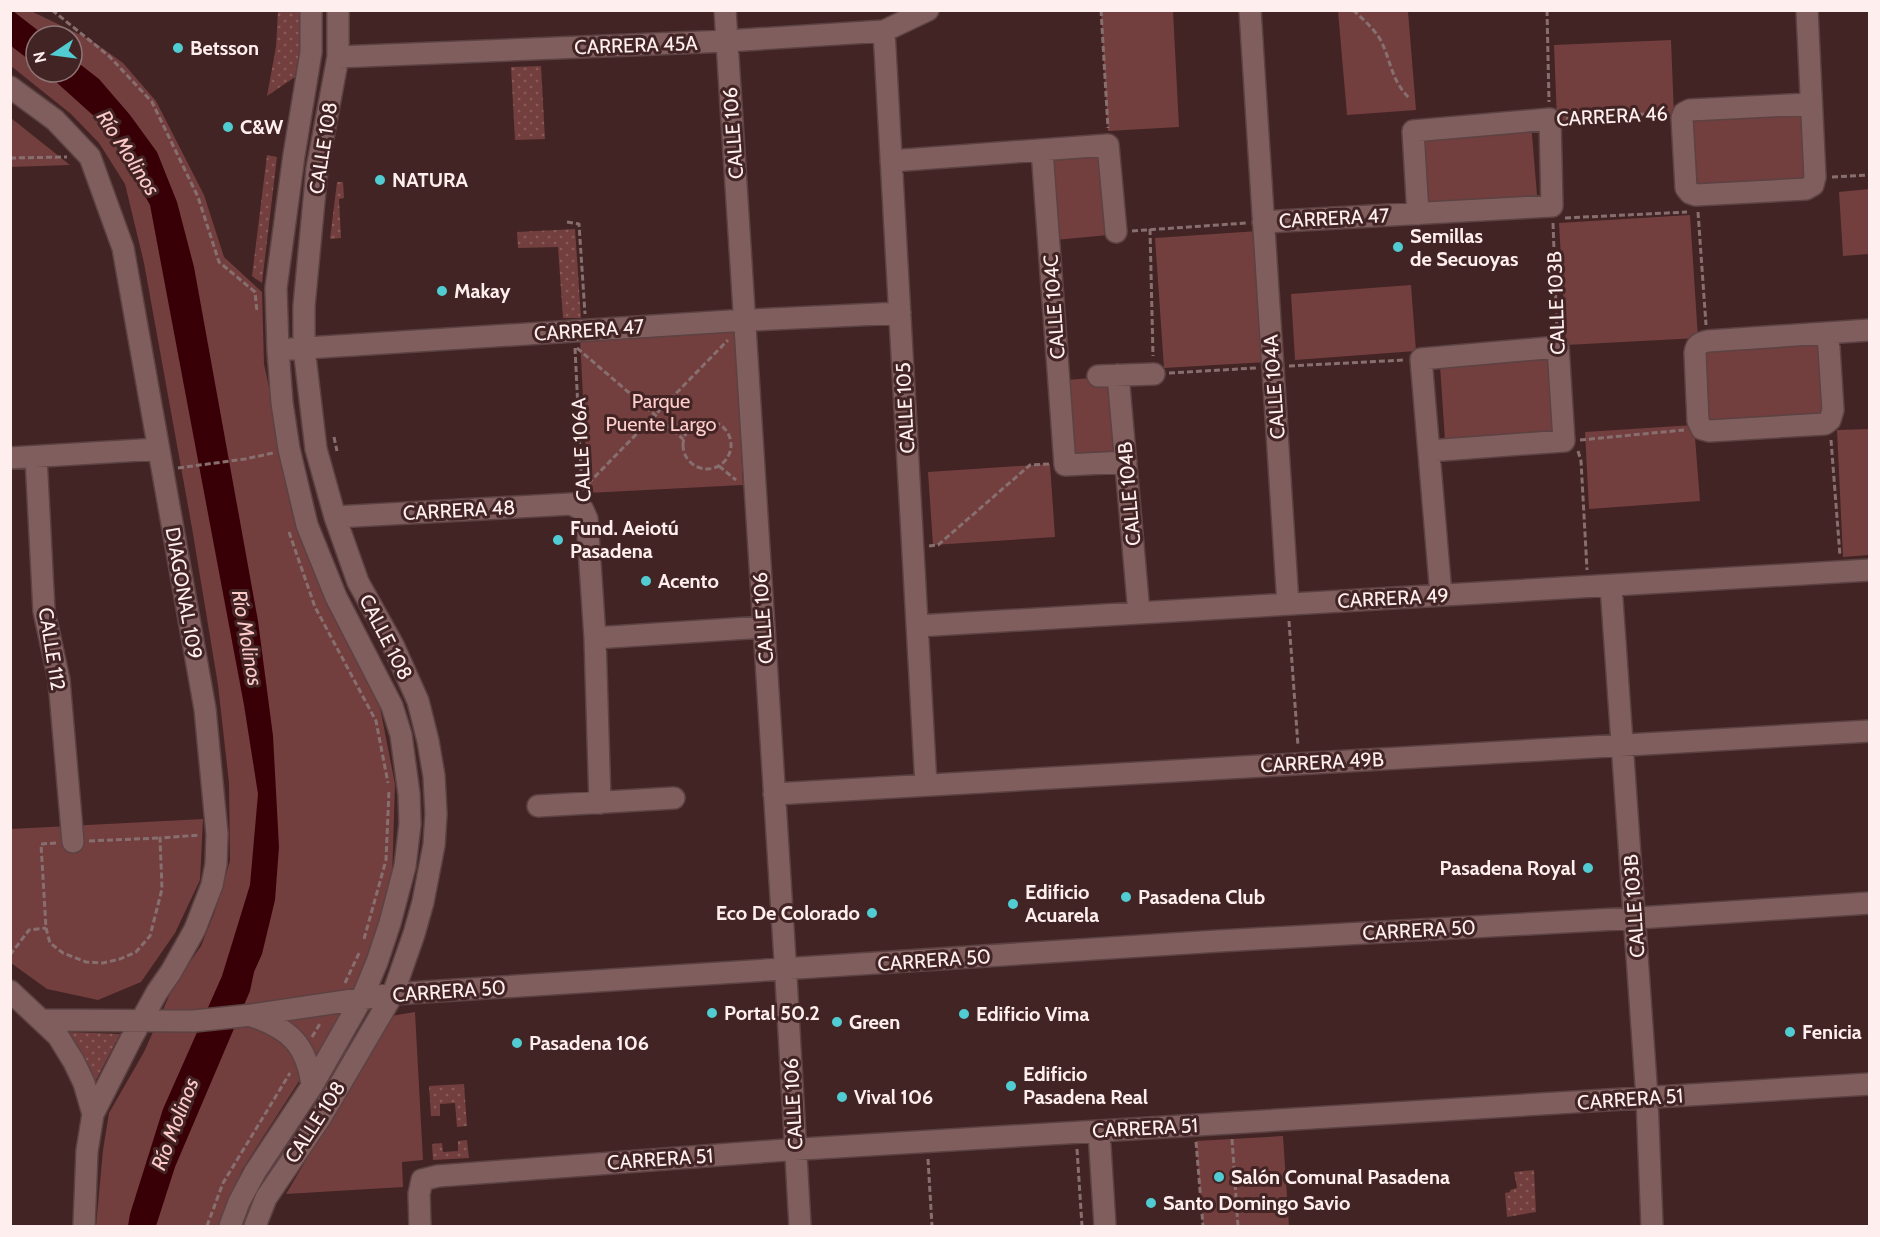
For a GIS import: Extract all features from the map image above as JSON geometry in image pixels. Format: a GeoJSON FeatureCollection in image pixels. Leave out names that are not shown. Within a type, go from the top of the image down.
{"type":"FeatureCollection","features":[{"type":"Feature","properties":{"kind":"street","name":"CALLE 108"},"geometry":{"type":"LineString","coordinates":[[230,1227],[239,1202],[255,1172],[312,1086],[362,998],[390,923],[405,866],[410,824],[409,794],[401,735],[392,706],[336,597],[307,525],[289,449],[282,403],[276,288],[311,52],[311,10]]}},
{"type":"Feature","properties":{"kind":"street","name":"CALLE 108"},"geometry":{"type":"LineString","coordinates":[[255,1227],[266,1198],[321,1117],[393,994],[423,902],[434,845],[436,814],[434,776],[418,701],[393,645],[358,582],[335,517],[316,449],[304,348],[304,306],[318,170],[338,57],[338,10]]}},
{"type":"Feature","properties":{"kind":"street","name":"CALLE 106"},"geometry":{"type":"LineString","coordinates":[[725,10],[800,1227]]}},
{"type":"Feature","properties":{"kind":"street","name":"CALLE 104A"},"geometry":{"type":"LineString","coordinates":[[1250,10],[1288,604]]}},
{"type":"Feature","properties":{"kind":"street"},"geometry":{"type":"LineString","coordinates":[[1684,112],[1682,118],[1686,188],[1695,200],[1806,189],[1814,181],[1807,10]]}},
{"type":"Feature","properties":{"kind":"street","name":"CARRERA 45A"},"geometry":{"type":"LineString","coordinates":[[338,57],[727,41],[884,31],[921,12]]}},
{"type":"Feature","properties":{"kind":"street","name":"CALLE 105"},"geometry":{"type":"LineString","coordinates":[[884,31],[926,785]]}},
{"type":"Feature","properties":{"kind":"street","name":"DIAGONAL 109"},"geometry":{"type":"LineString","coordinates":[[10,87],[55,120],[90,157],[123,249],[205,709],[217,834],[216,864],[212,885],[195,929],[141,1020],[93,1114]]}},
{"type":"Feature","properties":{"kind":"street","name":"CARRERA 46"},"geometry":{"type":"LineString","coordinates":[[1684,112],[1811,104]]}},
{"type":"Feature","properties":{"kind":"street"},"geometry":{"type":"LineString","coordinates":[[1550,119],[1553,212]]}},
{"type":"Feature","properties":{"kind":"street","name":"CARRERA 46"},"geometry":{"type":"LineString","coordinates":[[1418,214],[1413,131],[1550,119]]}},
{"type":"Feature","properties":{"kind":"street"},"geometry":{"type":"LineString","coordinates":[[891,161],[1108,145],[1116,232]]}},
{"type":"Feature","properties":{"kind":"street","name":"CALLE 104C"},"geometry":{"type":"LineString","coordinates":[[1042,150],[1065,465],[1126,462]]}},
{"type":"Feature","properties":{"kind":"street","name":"CARRERA 47"},"geometry":{"type":"LineString","coordinates":[[1263,222],[1418,214],[1553,212]]}},
{"type":"Feature","properties":{"kind":"street","name":"CARRERA 47"},"geometry":{"type":"LineString","coordinates":[[278,350],[575,339],[745,320],[900,313]]}},
{"type":"Feature","properties":{"kind":"street"},"geometry":{"type":"LineString","coordinates":[[1828,333],[1833,410],[1830,420],[1825,424],[1709,431],[1702,429],[1698,421],[1702,344],[1828,333],[1869,330]]}},
{"type":"Feature","properties":{"kind":"street"},"geometry":{"type":"LineString","coordinates":[[1441,595],[1421,359],[1558,347]]}},
{"type":"Feature","properties":{"kind":"street","name":"CALLE 103B"},"geometry":{"type":"LineString","coordinates":[[1558,347],[1564,441]]}},
{"type":"Feature","properties":{"kind":"street","name":"CALLE 104B"},"geometry":{"type":"LineString","coordinates":[[1139,613],[1126,462],[1108,376],[1154,374]]}},
{"type":"Feature","properties":{"kind":"street"},"geometry":{"type":"LineString","coordinates":[[1429,451],[1564,441]]}},
{"type":"Feature","properties":{"kind":"street"},"geometry":{"type":"LineString","coordinates":[[10,459],[158,449]]}},
{"type":"Feature","properties":{"kind":"street","name":"CALLE 112"},"geometry":{"type":"LineString","coordinates":[[36,457],[44,611],[59,680],[73,842]]}},
{"type":"Feature","properties":{"kind":"street","name":"CARRERA 48"},"geometry":{"type":"LineString","coordinates":[[335,517],[571,504],[582,500]]}},
{"type":"Feature","properties":{"kind":"street","name":"CALLE 106A"},"geometry":{"type":"LineString","coordinates":[[582,500],[587,519],[595,638],[600,803]]}},
{"type":"Feature","properties":{"kind":"street","name":"CARRERA 49"},"geometry":{"type":"LineString","coordinates":[[917,626],[1869,570]]}},
{"type":"Feature","properties":{"kind":"street","name":"CALLE 103B"},"geometry":{"type":"LineString","coordinates":[[1611,586],[1647,1098],[1652,1227]]}},
{"type":"Feature","properties":{"kind":"street"},"geometry":{"type":"LineString","coordinates":[[595,638],[764,627]]}},
{"type":"Feature","properties":{"kind":"street","name":"CARRERA 49B"},"geometry":{"type":"LineString","coordinates":[[774,794],[1869,731]]}},
{"type":"Feature","properties":{"kind":"street"},"geometry":{"type":"LineString","coordinates":[[538,806],[674,798]]}},
{"type":"Feature","properties":{"kind":"street","name":"CARRERA 50"},"geometry":{"type":"LineString","coordinates":[[42,1020],[194,1021],[247,1016],[393,994],[1230,940],[1869,903]]}},
{"type":"Feature","properties":{"kind":"street"},"geometry":{"type":"LineString","coordinates":[[10,991],[58,1036],[84,1083],[93,1114],[87,1151],[84,1227]]}},
{"type":"Feature","properties":{"kind":"street"},"geometry":{"type":"LineString","coordinates":[[247,1016],[280,1027],[294,1038],[303,1050],[311,1071],[312,1086]]}},
{"type":"Feature","properties":{"kind":"street","name":"CARRERA 51"},"geometry":{"type":"LineString","coordinates":[[420,1227],[419,1194],[422,1180],[438,1176],[796,1150],[1869,1084]]}},
{"type":"Feature","properties":{"kind":"street"},"geometry":{"type":"LineString","coordinates":[[1099,1131],[1105,1227]]}},
{"type":"Feature","properties":{"kind":"path"},"geometry":{"type":"LineString","coordinates":[[52,10],[109,56],[152,102],[198,197],[219,262],[255,292],[257,315]]}},
{"type":"Feature","properties":{"kind":"path"},"geometry":{"type":"LineString","coordinates":[[1101,10],[1108,145]]}},
{"type":"Feature","properties":{"kind":"path"},"geometry":{"type":"LineString","coordinates":[[1353,10],[1376,32],[1396,82],[1410,99]]}},
{"type":"Feature","properties":{"kind":"path"},"geometry":{"type":"LineString","coordinates":[[1546,10],[1550,119]]}},
{"type":"Feature","properties":{"kind":"path","name":"CARRERA 46"},"geometry":{"type":"LineString","coordinates":[[1550,119],[1684,112]]}},
{"type":"Feature","properties":{"kind":"path"},"geometry":{"type":"LineString","coordinates":[[10,158],[90,157]]}},
{"type":"Feature","properties":{"kind":"path"},"geometry":{"type":"LineString","coordinates":[[1814,181],[1869,175]]}},
{"type":"Feature","properties":{"kind":"path"},"geometry":{"type":"LineString","coordinates":[[1553,212],[1695,200],[1702,344]]}},
{"type":"Feature","properties":{"kind":"path","name":"CALLE 103B"},"geometry":{"type":"LineString","coordinates":[[1553,212],[1558,347]]}},
{"type":"Feature","properties":{"kind":"path","name":"CALLE 106A"},"geometry":{"type":"LineString","coordinates":[[567,222],[579,224],[586,323],[575,339],[582,500]]}},
{"type":"Feature","properties":{"kind":"path","name":"CARRERA 47"},"geometry":{"type":"LineString","coordinates":[[1116,232],[1263,222]]}},
{"type":"Feature","properties":{"kind":"path"},"geometry":{"type":"LineString","coordinates":[[1150,229],[1154,374]]}},
{"type":"Feature","properties":{"kind":"path"},"geometry":{"type":"LineString","coordinates":[[582,500],[656,414],[732,336]]}},
{"type":"Feature","properties":{"kind":"path"},"geometry":{"type":"LineString","coordinates":[[575,339],[684,440]]}},
{"type":"Feature","properties":{"kind":"path"},"geometry":{"type":"LineString","coordinates":[[1830,420],[1842,572]]}},
{"type":"Feature","properties":{"kind":"path"},"geometry":{"type":"LineString","coordinates":[[702,421],[717,423],[724,428],[729,434],[731,450],[728,458],[719,466],[708,470],[693,465],[684,452],[684,440],[688,429],[702,421]]}},
{"type":"Feature","properties":{"kind":"path"},"geometry":{"type":"LineString","coordinates":[[1564,441],[1702,429]]}},
{"type":"Feature","properties":{"kind":"path"},"geometry":{"type":"LineString","coordinates":[[1564,441],[1574,446],[1581,461],[1588,587]]}},
{"type":"Feature","properties":{"kind":"path"},"geometry":{"type":"LineString","coordinates":[[182,467],[245,459],[289,449]]}},
{"type":"Feature","properties":{"kind":"path"},"geometry":{"type":"LineString","coordinates":[[913,547],[938,545],[1030,465]]}},
{"type":"Feature","properties":{"kind":"path"},"geometry":{"type":"LineString","coordinates":[[719,466],[740,484]]}},
{"type":"Feature","properties":{"kind":"path"},"geometry":{"type":"LineString","coordinates":[[207,1227],[223,1183],[350,975],[362,945],[386,860],[389,789],[376,721],[315,607],[289,533]]}},
{"type":"Feature","properties":{"kind":"path"},"geometry":{"type":"LineString","coordinates":[[1288,604],[1299,763]]}},
{"type":"Feature","properties":{"kind":"path"},"geometry":{"type":"LineString","coordinates":[[160,838],[162,889],[150,936],[136,952],[103,963],[86,962],[63,953],[50,943],[46,928],[41,844],[217,834]]}},
{"type":"Feature","properties":{"kind":"path"},"geometry":{"type":"LineString","coordinates":[[10,955],[29,930],[46,928]]}},
{"type":"Feature","properties":{"kind":"path"},"geometry":{"type":"LineString","coordinates":[[1232,1123],[1238,1227]]}},
{"type":"Feature","properties":{"kind":"path"},"geometry":{"type":"LineString","coordinates":[[1194,1125],[1203,1227]]}},
{"type":"Feature","properties":{"kind":"path"},"geometry":{"type":"LineString","coordinates":[[1076,1133],[1082,1227]]}},
{"type":"Feature","properties":{"kind":"path"},"geometry":{"type":"LineString","coordinates":[[927,1142],[932,1227]]}},
{"type":"Feature","properties":{"kind":"green space"},"geometry":{"type":"Polygon","coordinates":[[[11,10],[31,11],[58,24],[24,24],[24,76],[11,66],[11,10]]]}},
{"type":"Feature","properties":{"kind":"green space"},"geometry":{"type":"Polygon","coordinates":[[[278,11],[302,11],[300,49],[295,77],[267,96],[276,47],[278,11]]]}},
{"type":"Feature","properties":{"kind":"green space"},"geometry":{"type":"Polygon","coordinates":[[[1101,11],[1173,11],[1179,127],[1108,131],[1101,11]]]}},
{"type":"Feature","properties":{"kind":"green space"},"geometry":{"type":"Polygon","coordinates":[[[1338,11],[1408,11],[1416,110],[1347,115],[1338,11]]]}},
{"type":"Feature","properties":{"kind":"green space"},"geometry":{"type":"Polygon","coordinates":[[[84,37],[123,63],[156,101],[204,195],[224,257],[262,292],[264,364],[286,466],[376,687],[395,784],[392,880],[359,988],[242,1170],[220,1226],[96,1226],[109,1113],[144,1052],[174,985],[201,946],[214,914],[230,861],[229,783],[218,685],[144,263],[125,184],[99,143],[71,114],[34,84],[84,84],[84,37]]]}},
{"type":"Feature","properties":{"kind":"green space"},"geometry":{"type":"Polygon","coordinates":[[[1671,40],[1674,115],[1557,121],[1554,45],[1671,40]]]}},
{"type":"Feature","properties":{"kind":"green space"},"geometry":{"type":"Polygon","coordinates":[[[541,66],[545,139],[515,140],[511,67],[541,66]]]}},
{"type":"Feature","properties":{"kind":"green space"},"geometry":{"type":"Polygon","coordinates":[[[1802,110],[1807,183],[1698,191],[1693,117],[1802,110]]]}},
{"type":"Feature","properties":{"kind":"green space"},"geometry":{"type":"Polygon","coordinates":[[[11,118],[70,165],[11,167],[11,118]]]}},
{"type":"Feature","properties":{"kind":"green space"},"geometry":{"type":"Polygon","coordinates":[[[1531,123],[1537,195],[1429,205],[1423,133],[1531,123]]]}},
{"type":"Feature","properties":{"kind":"green space"},"geometry":{"type":"Polygon","coordinates":[[[1101,154],[1109,235],[1055,240],[1047,159],[1101,154]]]}},
{"type":"Feature","properties":{"kind":"green space"},"geometry":{"type":"Polygon","coordinates":[[[267,155],[277,157],[262,283],[252,276],[267,155]]]}},
{"type":"Feature","properties":{"kind":"green space"},"geometry":{"type":"Polygon","coordinates":[[[337,182],[343,182],[344,198],[339,199],[341,238],[330,239],[337,182]]]}},
{"type":"Feature","properties":{"kind":"green space"},"geometry":{"type":"Polygon","coordinates":[[[1869,189],[1869,254],[1843,256],[1839,192],[1869,189]]]}},
{"type":"Feature","properties":{"kind":"green space"},"geometry":{"type":"Polygon","coordinates":[[[1690,215],[1698,338],[1566,345],[1559,223],[1690,215]]]}},
{"type":"Feature","properties":{"kind":"green space"},"geometry":{"type":"Polygon","coordinates":[[[575,229],[581,318],[563,318],[558,247],[518,248],[517,232],[575,229]]]}},
{"type":"Feature","properties":{"kind":"green space"},"geometry":{"type":"Polygon","coordinates":[[[1258,231],[1267,362],[1164,368],[1155,238],[1258,231]]]}},
{"type":"Feature","properties":{"kind":"green space"},"geometry":{"type":"Polygon","coordinates":[[[1411,285],[1416,351],[1295,360],[1291,294],[1411,285]]]}},
{"type":"Feature","properties":{"kind":"green space","name":"Parque Puente Largo"},"geometry":{"type":"Polygon","coordinates":[[[735,331],[743,485],[588,493],[580,339],[735,331]]]}},
{"type":"Feature","properties":{"kind":"green space"},"geometry":{"type":"Polygon","coordinates":[[[1823,340],[1829,414],[1709,422],[1703,348],[1823,340]]]}},
{"type":"Feature","properties":{"kind":"green space"},"geometry":{"type":"Polygon","coordinates":[[[1550,357],[1555,434],[1445,441],[1440,365],[1550,357]]]}},
{"type":"Feature","properties":{"kind":"green space"},"geometry":{"type":"Polygon","coordinates":[[[1117,376],[1124,456],[1073,460],[1066,380],[1117,376]]]}},
{"type":"Feature","properties":{"kind":"green space"},"geometry":{"type":"Polygon","coordinates":[[[1694,425],[1700,501],[1589,509],[1585,432],[1694,425]]]}},
{"type":"Feature","properties":{"kind":"green space"},"geometry":{"type":"Polygon","coordinates":[[[1869,429],[1869,555],[1843,557],[1837,430],[1869,429]]]}},
{"type":"Feature","properties":{"kind":"green space"},"geometry":{"type":"Polygon","coordinates":[[[1050,464],[1055,537],[933,545],[928,472],[1050,464]]]}},
{"type":"Feature","properties":{"kind":"green space"},"geometry":{"type":"Polygon","coordinates":[[[203,819],[200,880],[175,933],[141,982],[98,1000],[47,989],[11,963],[11,829],[203,819]]]}},
{"type":"Feature","properties":{"kind":"green space"},"geometry":{"type":"Polygon","coordinates":[[[415,1012],[423,1160],[402,1162],[403,1187],[286,1194],[391,1016],[415,1012]]]}},
{"type":"Feature","properties":{"kind":"green space"},"geometry":{"type":"Polygon","coordinates":[[[66,1032],[120,1034],[95,1082],[66,1032]]]}},
{"type":"Feature","properties":{"kind":"green space"},"geometry":{"type":"Polygon","coordinates":[[[464,1084],[467,1126],[457,1127],[455,1103],[440,1104],[440,1116],[431,1116],[429,1086],[464,1084]]]}},
{"type":"Feature","properties":{"kind":"green space"},"geometry":{"type":"Polygon","coordinates":[[[1283,1136],[1289,1226],[1203,1226],[1196,1141],[1283,1136]]]}},
{"type":"Feature","properties":{"kind":"green space"},"geometry":{"type":"Polygon","coordinates":[[[467,1140],[469,1158],[433,1160],[432,1144],[442,1143],[443,1152],[458,1151],[458,1141],[467,1140]]]}},
{"type":"Feature","properties":{"kind":"green space"},"geometry":{"type":"Polygon","coordinates":[[[1534,1170],[1536,1212],[1507,1217],[1505,1193],[1517,1188],[1514,1172],[1534,1170]]]}},
{"type":"Feature","properties":{"kind":"water"},"geometry":{"type":"Polygon","coordinates":[[[11,10],[29,24],[24,24],[24,56],[11,46],[11,10]]]}},
{"type":"Feature","properties":{"kind":"water","name":"Río Molinos"},"geometry":{"type":"Polygon","coordinates":[[[84,67],[99,79],[130,115],[157,152],[177,202],[194,267],[258,621],[273,736],[279,847],[275,900],[250,991],[175,1167],[156,1226],[128,1226],[130,1214],[163,1109],[222,976],[250,885],[258,794],[244,705],[150,205],[106,127],[58,84],[84,84],[84,67]]]}},
{"type":"Feature","properties":{"kind":"place","name":"Betsson"},"geometry":{"type":"Point","coordinates":[178,48]}},
{"type":"Feature","properties":{"kind":"place","name":"C&W"},"geometry":{"type":"Point","coordinates":[228,127]}},
{"type":"Feature","properties":{"kind":"place","name":"NATURA"},"geometry":{"type":"Point","coordinates":[380,180]}},
{"type":"Feature","properties":{"kind":"place","name":"Semillas de Secuoyas"},"geometry":{"type":"Point","coordinates":[1398,247]}},
{"type":"Feature","properties":{"kind":"place","name":"Makay"},"geometry":{"type":"Point","coordinates":[442,291]}},
{"type":"Feature","properties":{"kind":"place","name":"Fund. Aeiotú Pasadena"},"geometry":{"type":"Point","coordinates":[558,540]}},
{"type":"Feature","properties":{"kind":"place","name":"Acento"},"geometry":{"type":"Point","coordinates":[646,581]}},
{"type":"Feature","properties":{"kind":"place","name":"Pasadena Royal"},"geometry":{"type":"Point","coordinates":[1588,868]}},
{"type":"Feature","properties":{"kind":"place","name":"Pasadena Club"},"geometry":{"type":"Point","coordinates":[1126,897]}},
{"type":"Feature","properties":{"kind":"place","name":"Edificio Acuarela"},"geometry":{"type":"Point","coordinates":[1013,904]}},
{"type":"Feature","properties":{"kind":"place","name":"Eco De Colorado"},"geometry":{"type":"Point","coordinates":[872,913]}},
{"type":"Feature","properties":{"kind":"place","name":"Portal 50.2"},"geometry":{"type":"Point","coordinates":[712,1013]}},
{"type":"Feature","properties":{"kind":"place","name":"Edificio Vima"},"geometry":{"type":"Point","coordinates":[964,1014]}},
{"type":"Feature","properties":{"kind":"place","name":"Green"},"geometry":{"type":"Point","coordinates":[837,1022]}},
{"type":"Feature","properties":{"kind":"place","name":"Fenicia"},"geometry":{"type":"Point","coordinates":[1790,1032]}},
{"type":"Feature","properties":{"kind":"place","name":"Pasadena 106"},"geometry":{"type":"Point","coordinates":[517,1043]}},
{"type":"Feature","properties":{"kind":"place","name":"Edificio Pasadena Real"},"geometry":{"type":"Point","coordinates":[1011,1086]}},
{"type":"Feature","properties":{"kind":"place","name":"Vival 106"},"geometry":{"type":"Point","coordinates":[842,1097]}},
{"type":"Feature","properties":{"kind":"place","name":"Salón Comunal Pasadena"},"geometry":{"type":"Point","coordinates":[1219,1177]}},
{"type":"Feature","properties":{"kind":"place","name":"Santo Domingo Savio"},"geometry":{"type":"Point","coordinates":[1151,1203]}}]}
